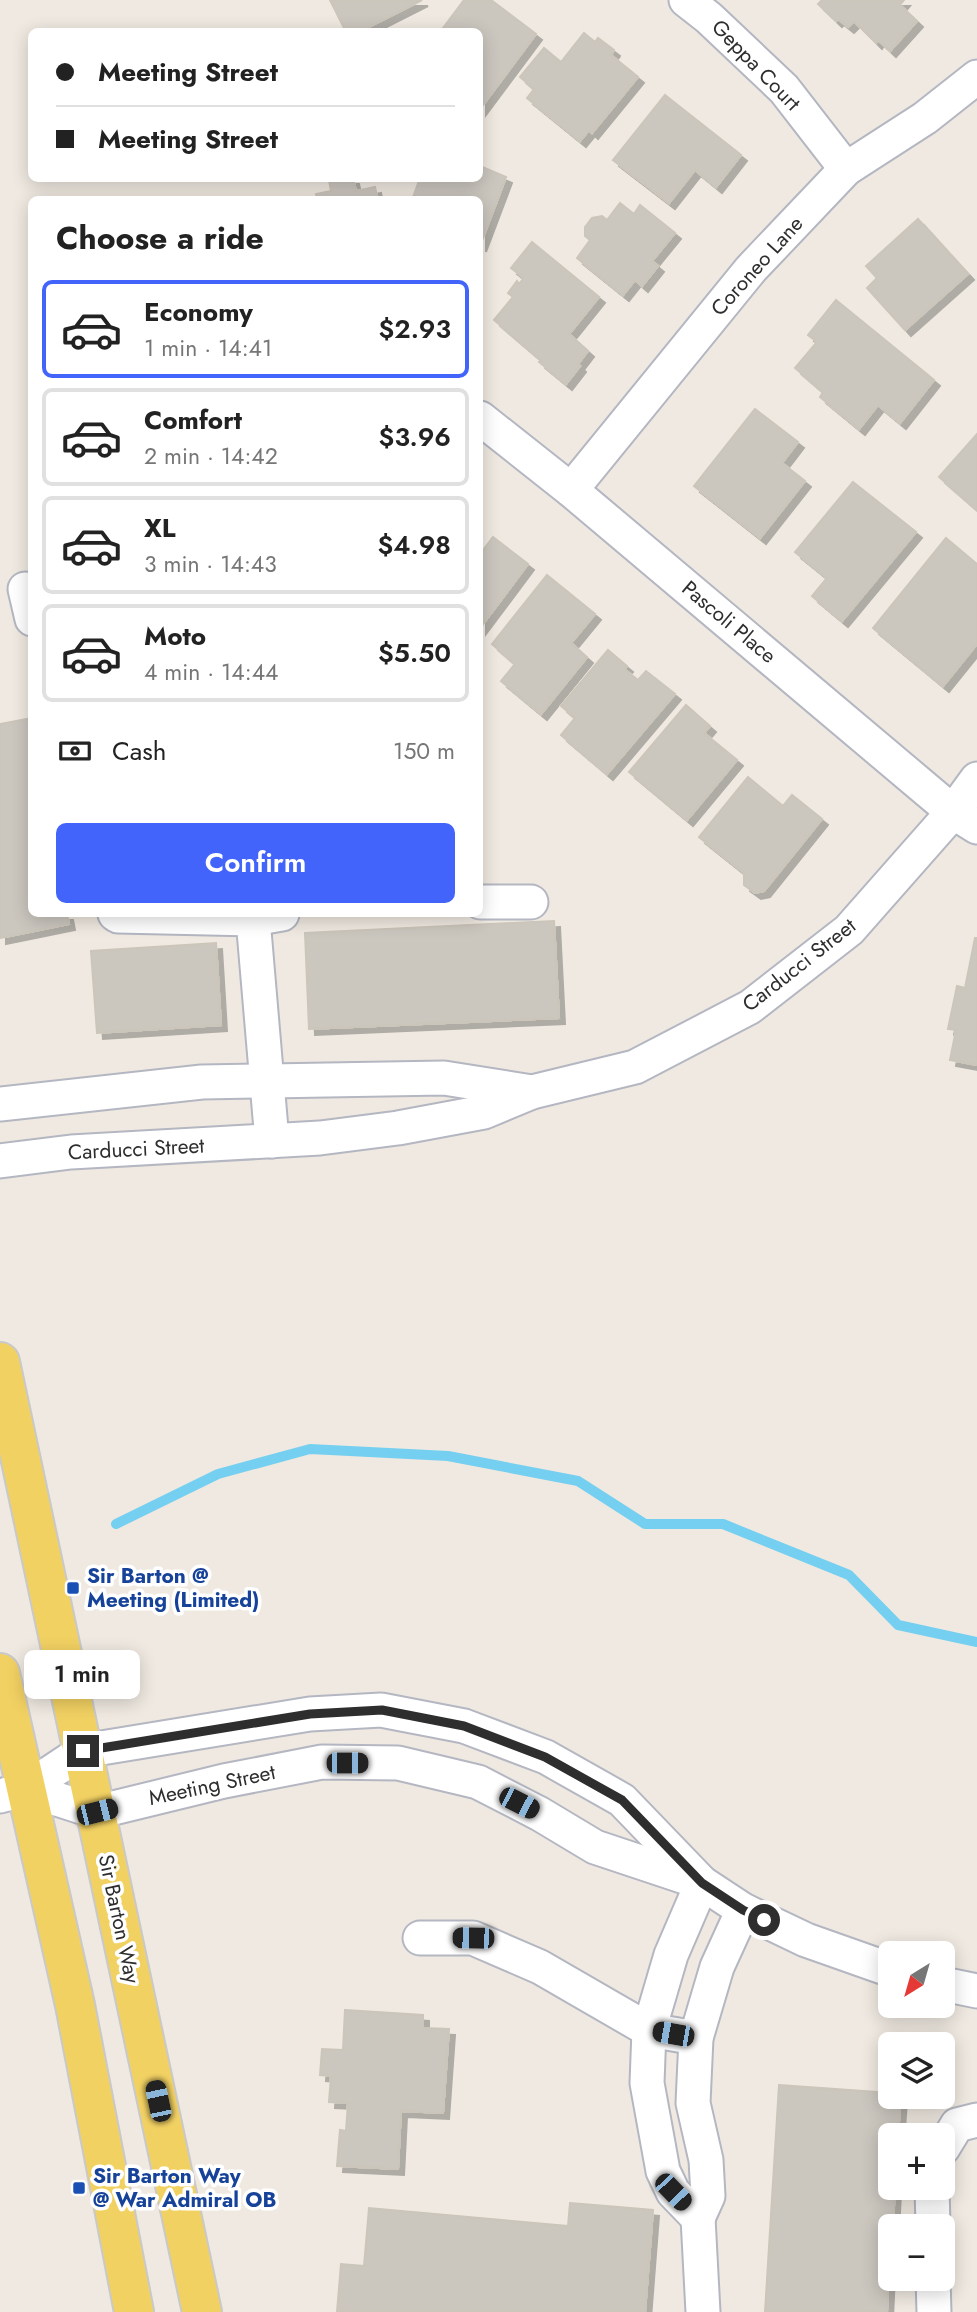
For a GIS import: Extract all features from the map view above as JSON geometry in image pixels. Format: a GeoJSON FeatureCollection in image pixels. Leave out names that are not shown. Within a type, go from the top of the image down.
{"type":"FeatureCollection","features":[{"type":"Feature","properties":{"kind":"main road","name":"Sir Barton Way"},"geometry":{"type":"LineString","coordinates":[[0,1362],[202,2312]]}},
{"type":"Feature","properties":{"kind":"main road"},"geometry":{"type":"LineString","coordinates":[[0,1673],[13,1792],[75,2005],[134,2312]]}},
{"type":"Feature","properties":{"kind":"street","name":"Geppa Court"},"geometry":{"type":"LineString","coordinates":[[686,0],[709,18],[784,89],[846,169]]}},
{"type":"Feature","properties":{"kind":"street","name":"Coroneo Lane"},"geometry":{"type":"LineString","coordinates":[[571,490],[751,269],[846,169],[925,118],[977,77]]}},
{"type":"Feature","properties":{"kind":"street","name":"Pascoli Place"},"geometry":{"type":"LineString","coordinates":[[483,420],[571,490],[965,819]]}},
{"type":"Feature","properties":{"kind":"street","name":"Carducci Street"},"geometry":{"type":"LineString","coordinates":[[0,1161],[71,1152],[320,1138],[484,1112],[532,1092],[635,1067],[750,1007],[849,930],[965,819],[977,779]]}},
{"type":"Feature","properties":{"kind":"street"},"geometry":{"type":"LineString","coordinates":[[483,902],[531,902]]}},
{"type":"Feature","properties":{"kind":"street"},"geometry":{"type":"LineString","coordinates":[[267,917],[268,1081],[272,1141]]}},
{"type":"Feature","properties":{"kind":"street","name":"Carducci Street"},"geometry":{"type":"LineString","coordinates":[[0,1104],[202,1082],[444,1078],[532,1092]]}},
{"type":"Feature","properties":{"kind":"street","name":"Meeting Street"},"geometry":{"type":"LineString","coordinates":[[13,1792],[83,1751],[310,1714],[382,1710],[464,1726],[545,1757],[622,1800],[702,1883],[743,1910],[806,1940],[878,1965]]}},
{"type":"Feature","properties":{"kind":"street","name":"Meeting Street"},"geometry":{"type":"LineString","coordinates":[[97,1812],[224,1781],[322,1762],[398,1763],[478,1782],[540,1814],[594,1847],[702,1883]]}},
{"type":"Feature","properties":{"kind":"street"},"geometry":{"type":"LineString","coordinates":[[13,1792],[97,1812]]}},
{"type":"Feature","properties":{"kind":"street"},"geometry":{"type":"LineString","coordinates":[[698,2218],[673,2192],[663,2171],[647,2082],[649,2030],[671,1955],[702,1883]]}},
{"type":"Feature","properties":{"kind":"street"},"geometry":{"type":"LineString","coordinates":[[703,2312],[698,2218],[708,2196],[706,2160],[693,2103],[696,2038],[717,1967],[743,1910]]}},
{"type":"Feature","properties":{"kind":"street"},"geometry":{"type":"LineString","coordinates":[[420,1938],[473,1938],[540,1968],[649,2030],[696,2038]]}},
{"type":"Feature","properties":{"kind":"street"},"geometry":{"type":"LineString","coordinates":[[956,1987],[977,1992]]}},
{"type":"Feature","properties":{"kind":"street"},"geometry":{"type":"LineString","coordinates":[[654,2125],[697,2120]]}},
{"type":"Feature","properties":{"kind":"street"},"geometry":{"type":"LineString","coordinates":[[955,2128],[957,2125],[977,2120]]}},
{"type":"Feature","properties":{"kind":"street"},"geometry":{"type":"LineString","coordinates":[[933,2291],[934,2312]]}},
{"type":"Feature","properties":{"kind":"building"},"geometry":{"type":"Polygon","coordinates":[[[330,0],[422,0],[367,28],[344,28],[330,0]]]}},
{"type":"Feature","properties":{"kind":"building"},"geometry":{"type":"Polygon","coordinates":[[[464,0],[491,0],[536,34],[483,105],[483,28],[443,28],[464,0]]]}},
{"type":"Feature","properties":{"kind":"building"},"geometry":{"type":"Polygon","coordinates":[[[822,0],[904,0],[900,5],[917,21],[890,51],[878,40],[876,43],[854,21],[848,27],[838,19],[836,21],[818,4],[822,0]]]}},
{"type":"Feature","properties":{"kind":"building"},"geometry":{"type":"Polygon","coordinates":[[[584,33],[595,42],[598,38],[614,50],[611,55],[638,77],[592,133],[589,130],[580,141],[527,98],[534,89],[520,77],[544,48],[561,62],[584,33]]]}},
{"type":"Feature","properties":{"kind":"building"},"geometry":{"type":"Polygon","coordinates":[[[665,95],[741,155],[716,187],[695,170],[669,203],[613,160],[665,95]]]}},
{"type":"Feature","properties":{"kind":"building"},"geometry":{"type":"Polygon","coordinates":[[[483,167],[506,177],[483,238],[483,196],[413,196],[419,182],[483,182],[483,167]]]}},
{"type":"Feature","properties":{"kind":"building"},"geometry":{"type":"Polygon","coordinates":[[[329,182],[354,182],[356,191],[375,187],[377,196],[316,196],[331,191],[329,182]]]}},
{"type":"Feature","properties":{"kind":"building"},"geometry":{"type":"Polygon","coordinates":[[[620,203],[634,214],[640,205],[675,233],[652,261],[658,266],[642,286],[635,280],[623,295],[577,258],[590,240],[585,236],[585,227],[592,218],[602,216],[607,220],[620,203]]]}},
{"type":"Feature","properties":{"kind":"building"},"geometry":{"type":"Polygon","coordinates":[[[918,219],[968,274],[905,330],[867,288],[877,278],[866,266],[918,219]]]}},
{"type":"Feature","properties":{"kind":"building"},"geometry":{"type":"Polygon","coordinates":[[[532,242],[599,297],[569,334],[588,351],[566,384],[494,320],[513,297],[508,293],[517,281],[519,284],[524,278],[511,268],[532,242]]]}},
{"type":"Feature","properties":{"kind":"building"},"geometry":{"type":"Polygon","coordinates":[[[836,300],[934,380],[900,423],[878,405],[859,429],[820,397],[823,392],[795,368],[817,342],[808,335],[836,300]]]}},
{"type":"Feature","properties":{"kind":"building"},"geometry":{"type":"Polygon","coordinates":[[[755,409],[798,442],[782,463],[805,481],[760,538],[694,486],[755,409]]]}},
{"type":"Feature","properties":{"kind":"building"},"geometry":{"type":"Polygon","coordinates":[[[977,434],[977,510],[939,477],[977,434]]]}},
{"type":"Feature","properties":{"kind":"building"},"geometry":{"type":"Polygon","coordinates":[[[853,482],[916,532],[842,621],[812,596],[827,578],[795,552],[853,482]]]}},
{"type":"Feature","properties":{"kind":"building"},"geometry":{"type":"Polygon","coordinates":[[[493,537],[528,564],[483,624],[483,550],[493,537]]]}},
{"type":"Feature","properties":{"kind":"building"},"geometry":{"type":"Polygon","coordinates":[[[946,538],[977,564],[977,644],[943,686],[873,628],[946,538]]]}},
{"type":"Feature","properties":{"kind":"building"},"geometry":{"type":"Polygon","coordinates":[[[547,575],[595,614],[571,643],[587,657],[541,714],[501,681],[515,664],[492,644],[547,575]]]}},
{"type":"Feature","properties":{"kind":"building"},"geometry":{"type":"Polygon","coordinates":[[[608,650],[627,666],[624,669],[638,680],[646,671],[675,694],[607,774],[561,735],[575,718],[561,706],[608,650]]]}},
{"type":"Feature","properties":{"kind":"building"},"geometry":{"type":"Polygon","coordinates":[[[686,705],[710,726],[704,733],[737,760],[687,820],[629,772],[686,705]]]}},
{"type":"Feature","properties":{"kind":"building"},"geometry":{"type":"Polygon","coordinates":[[[27,719],[28,723],[28,917],[68,917],[69,924],[0,938],[0,724],[27,719]]]}},
{"type":"Feature","properties":{"kind":"building"},"geometry":{"type":"Polygon","coordinates":[[[748,777],[783,806],[792,795],[822,819],[764,891],[755,893],[744,885],[744,873],[699,837],[748,777]]]}},
{"type":"Feature","properties":{"kind":"building"},"geometry":{"type":"Polygon","coordinates":[[[554,921],[559,1018],[309,1029],[305,933],[554,921]]]}},
{"type":"Feature","properties":{"kind":"building"},"geometry":{"type":"Polygon","coordinates":[[[975,938],[977,1065],[950,1060],[956,1030],[948,1029],[957,986],[965,988],[975,938]]]}},
{"type":"Feature","properties":{"kind":"building"},"geometry":{"type":"Polygon","coordinates":[[[216,943],[221,1025],[97,1033],[91,951],[216,943]]]}},
{"type":"Feature","properties":{"kind":"building"},"geometry":{"type":"Polygon","coordinates":[[[345,2010],[423,2015],[423,2028],[449,2029],[443,2113],[401,2111],[398,2169],[337,2166],[340,2130],[346,2131],[348,2103],[329,2102],[331,2076],[320,2075],[322,2049],[343,2050],[345,2010]]]}},
{"type":"Feature","properties":{"kind":"building"},"geometry":{"type":"Polygon","coordinates":[[[779,2085],[878,2092],[878,2109],[900,2109],[899,2123],[878,2123],[878,2200],[894,2200],[894,2214],[878,2214],[878,2291],[888,2291],[887,2312],[765,2312],[779,2085]]]}},
{"type":"Feature","properties":{"kind":"building"},"geometry":{"type":"Polygon","coordinates":[[[570,2203],[653,2210],[645,2312],[337,2312],[341,2264],[364,2266],[369,2208],[568,2226],[570,2203]]]}},
{"type":"Feature","properties":{"kind":"waterway"},"geometry":{"type":"LineString","coordinates":[[116,1524],[218,1474],[310,1449],[448,1456],[578,1481],[645,1524],[723,1524],[849,1575],[898,1625],[977,1642]]}},
{"type":"Feature","properties":{"kind":"place","name":"Sir Barton @ Meeting (Limited)"},"geometry":{"type":"Point","coordinates":[73,1588]}},
{"type":"Feature","properties":{"kind":"place","name":"Sir Barton Way @ War Admiral OB"},"geometry":{"type":"Point","coordinates":[79,2188]}},
{"type":"Feature","properties":{"kind":"route"},"geometry":{"type":"LineString","coordinates":[[83,1751],[310,1714],[382,1710],[464,1726],[545,1757],[622,1800],[702,1883],[743,1910],[764,1920]]}}]}
